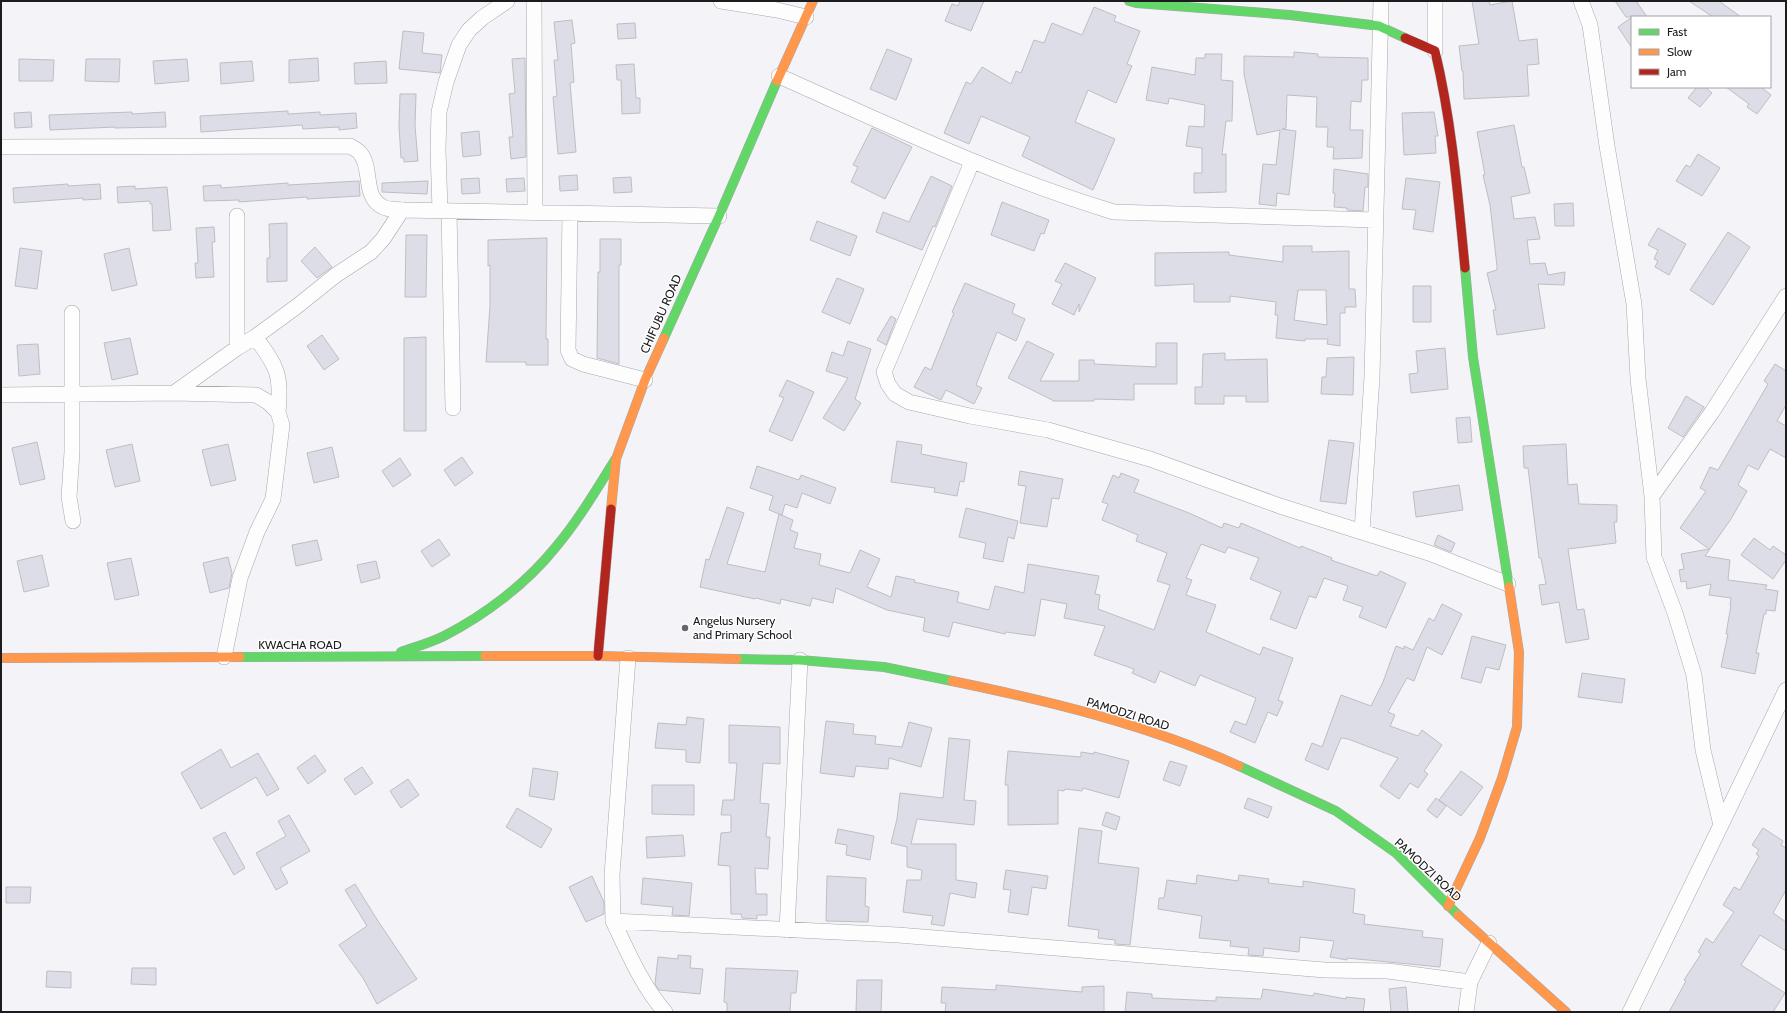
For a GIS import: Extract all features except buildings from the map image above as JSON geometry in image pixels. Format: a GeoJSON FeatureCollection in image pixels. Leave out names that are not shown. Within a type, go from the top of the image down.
{"type":"FeatureCollection","features":[{"type":"Feature","properties":{"kind":"street"},"geometry":{"type":"LineString","coordinates":[[453,408],[445,211],[438,150],[439,112],[446,82],[459,45],[468,30],[482,18],[507,1]]}},
{"type":"Feature","properties":{"kind":"street"},"geometry":{"type":"LineString","coordinates":[[534,1],[535,212]]}},
{"type":"Feature","properties":{"kind":"street"},"geometry":{"type":"LineString","coordinates":[[721,1],[777,10],[806,17]]}},
{"type":"Feature","properties":{"kind":"street","name":"CHIFUBU ROAD"},"geometry":{"type":"LineString","coordinates":[[598,656],[616,459],[645,380],[719,216],[779,76],[814,1]]}},
{"type":"Feature","properties":{"kind":"street"},"geometry":{"type":"LineString","coordinates":[[1129,1],[1136,3],[1290,15],[1379,26],[1435,51]]}},
{"type":"Feature","properties":{"kind":"street"},"geometry":{"type":"LineString","coordinates":[[1362,532],[1372,377],[1379,26],[1381,1]]}},
{"type":"Feature","properties":{"kind":"street"},"geometry":{"type":"LineString","coordinates":[[1435,1],[1435,51],[1441,76],[1458,192],[1473,357],[1519,652],[1517,727],[1502,778],[1480,838],[1448,906]]}},
{"type":"Feature","properties":{"kind":"street"},"geometry":{"type":"LineString","coordinates":[[1582,1],[1590,25],[1607,146],[1634,304],[1638,380],[1652,496],[1654,557],[1675,613],[1694,675],[1703,750],[1721,825]]}},
{"type":"Feature","properties":{"kind":"street"},"geometry":{"type":"LineString","coordinates":[[779,76],[972,162],[1079,201],[1114,212],[1375,220]]}},
{"type":"Feature","properties":{"kind":"street"},"geometry":{"type":"LineString","coordinates":[[1,147],[350,146],[360,153],[366,165],[370,192],[376,201],[383,207],[402,210],[719,216]]}},
{"type":"Feature","properties":{"kind":"street"},"geometry":{"type":"LineString","coordinates":[[972,162],[884,372],[888,384],[895,394],[908,402],[970,416],[1048,430],[1150,459],[1280,506],[1429,553],[1508,584]]}},
{"type":"Feature","properties":{"kind":"street"},"geometry":{"type":"LineString","coordinates":[[174,393],[255,337],[336,275],[371,252],[383,239],[402,210]]}},
{"type":"Feature","properties":{"kind":"street"},"geometry":{"type":"LineString","coordinates":[[570,213],[568,350],[572,359],[583,364],[645,380]]}},
{"type":"Feature","properties":{"kind":"street"},"geometry":{"type":"LineString","coordinates":[[237,216],[237,348]]}},
{"type":"Feature","properties":{"kind":"street"},"geometry":{"type":"LineString","coordinates":[[1652,496],[1712,412],[1786,296]]}},
{"type":"Feature","properties":{"kind":"street"},"geometry":{"type":"LineString","coordinates":[[72,313],[72,394],[69,497],[73,521]]}},
{"type":"Feature","properties":{"kind":"street"},"geometry":{"type":"LineString","coordinates":[[224,657],[240,578],[257,532],[273,499],[282,425],[278,412],[280,389],[276,371],[268,355],[255,337]]}},
{"type":"Feature","properties":{"kind":"street"},"geometry":{"type":"LineString","coordinates":[[1,395],[174,393],[256,395],[268,402],[278,412]]}},
{"type":"Feature","properties":{"kind":"street"},"geometry":{"type":"LineString","coordinates":[[385,658],[442,637],[472,621],[498,602],[542,562],[566,535],[616,459]]}},
{"type":"Feature","properties":{"kind":"street","name":"KWACHA ROAD"},"geometry":{"type":"LineString","coordinates":[[1,658],[385,658],[598,656]]}},
{"type":"Feature","properties":{"kind":"street","name":"PAMODZI ROAD"},"geometry":{"type":"LineString","coordinates":[[598,656],[628,658],[800,660],[884,667],[1009,693],[1122,723],[1204,750],[1336,811],[1396,853],[1448,906],[1566,1012]]}},
{"type":"Feature","properties":{"kind":"street"},"geometry":{"type":"LineString","coordinates":[[628,658],[612,876],[613,921],[630,959],[656,1003],[665,1012]]}},
{"type":"Feature","properties":{"kind":"street"},"geometry":{"type":"LineString","coordinates":[[787,930],[800,660]]}},
{"type":"Feature","properties":{"kind":"street"},"geometry":{"type":"LineString","coordinates":[[1630,1012],[1786,690]]}},
{"type":"Feature","properties":{"kind":"street"},"geometry":{"type":"LineString","coordinates":[[613,921],[898,935],[1325,970],[1388,970],[1470,982]]}},
{"type":"Feature","properties":{"kind":"street"},"geometry":{"type":"LineString","coordinates":[[1466,1012],[1470,982],[1489,943]]}},
{"type":"Feature","properties":{"kind":"traffic: fast"},"geometry":{"type":"LineString","coordinates":[[1129,1],[1136,3],[1290,15],[1379,26],[1405,38]]}},
{"type":"Feature","properties":{"kind":"traffic: fast"},"geometry":{"type":"LineString","coordinates":[[664,338],[719,216],[777,81]]}},
{"type":"Feature","properties":{"kind":"traffic: fast"},"geometry":{"type":"LineString","coordinates":[[1465,268],[1473,357],[1509,587]]}},
{"type":"Feature","properties":{"kind":"traffic: fast"},"geometry":{"type":"LineString","coordinates":[[401,652],[433,641],[459,628],[504,598],[518,586],[544,561],[563,538],[615,460]]}},
{"type":"Feature","properties":{"kind":"traffic: fast"},"geometry":{"type":"LineString","coordinates":[[240,657],[485,656]]}},
{"type":"Feature","properties":{"kind":"traffic: fast"},"geometry":{"type":"LineString","coordinates":[[737,659],[800,660],[884,667],[952,681]]}},
{"type":"Feature","properties":{"kind":"traffic: fast"},"geometry":{"type":"LineString","coordinates":[[1239,766],[1336,811],[1396,853],[1458,915]]}},
{"type":"Feature","properties":{"kind":"traffic: slow"},"geometry":{"type":"LineString","coordinates":[[777,81],[813,1]]}},
{"type":"Feature","properties":{"kind":"traffic: slow"},"geometry":{"type":"LineString","coordinates":[[611,509],[616,459],[645,380],[664,338]]}},
{"type":"Feature","properties":{"kind":"traffic: slow"},"geometry":{"type":"LineString","coordinates":[[1448,906],[1480,838],[1502,778],[1517,727],[1519,652],[1509,587]]}},
{"type":"Feature","properties":{"kind":"traffic: slow"},"geometry":{"type":"LineString","coordinates":[[485,656],[598,656],[737,659]]}},
{"type":"Feature","properties":{"kind":"traffic: slow"},"geometry":{"type":"LineString","coordinates":[[1,658],[240,657]]}},
{"type":"Feature","properties":{"kind":"traffic: slow"},"geometry":{"type":"LineString","coordinates":[[952,681],[1062,706],[1134,726],[1205,751],[1239,766]]}},
{"type":"Feature","properties":{"kind":"traffic: slow"},"geometry":{"type":"LineString","coordinates":[[1458,915],[1566,1012]]}},
{"type":"Feature","properties":{"kind":"traffic: jam"},"geometry":{"type":"LineString","coordinates":[[1405,38],[1435,51],[1450,132],[1465,268]]}},
{"type":"Feature","properties":{"kind":"traffic: jam"},"geometry":{"type":"LineString","coordinates":[[598,656],[611,509]]}},
{"type":"Feature","properties":{"kind":"place","name":"Angelus Nursery and Primary School"},"geometry":{"type":"Point","coordinates":[685,628]}}]}
